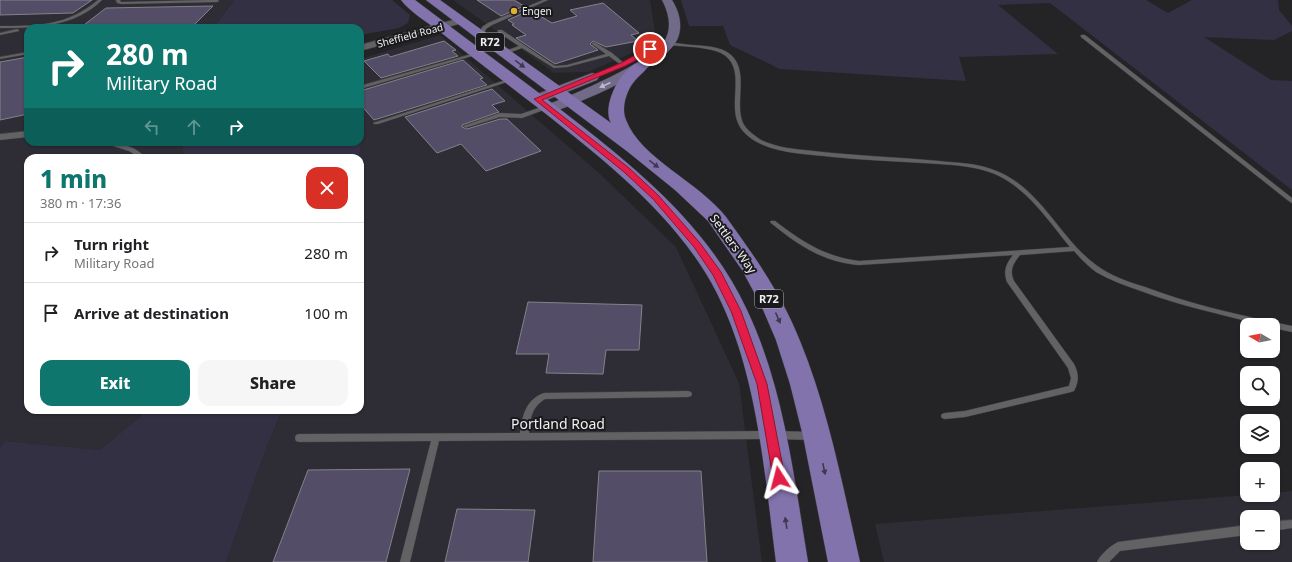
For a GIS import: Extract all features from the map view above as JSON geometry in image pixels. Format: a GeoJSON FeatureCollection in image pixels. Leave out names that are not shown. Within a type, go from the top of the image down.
{"type":"FeatureCollection","features":[{"type":"Feature","properties":{"kind":"main road","name":"Settlers Way"},"geometry":{"type":"LineString","coordinates":[[407,0],[450,24],[479,45],[511,80],[634,148],[682,186],[715,217],[752,268],[772,305],[788,340],[803,384],[817,436],[844,562]]}},
{"type":"Feature","properties":{"kind":"main road","name":"Settlers Way"},"geometry":{"type":"LineString","coordinates":[[432,0],[450,24]]}},
{"type":"Feature","properties":{"kind":"main road","name":"Settlers Way"},"geometry":{"type":"LineString","coordinates":[[479,45],[504,53],[552,102],[656,197],[697,245],[718,274],[736,311],[762,384],[772,435],[792,562]]}},
{"type":"Feature","properties":{"kind":"main road"},"geometry":{"type":"LineString","coordinates":[[634,148],[617,119],[616,105],[620,91],[626,81],[642,64]]}},
{"type":"Feature","properties":{"kind":"street"},"geometry":{"type":"LineString","coordinates":[[552,102],[642,55],[659,35],[664,0]]}},
{"type":"Feature","properties":{"kind":"street"},"geometry":{"type":"LineString","coordinates":[[552,102],[619,79],[658,54],[669,44],[674,30],[675,20],[667,0]]}},
{"type":"Feature","properties":{"kind":"street","name":"Sheffield Road"},"geometry":{"type":"LineString","coordinates":[[364,47],[450,24]]}},
{"type":"Feature","properties":{"kind":"street"},"geometry":{"type":"LineString","coordinates":[[0,137],[24,134]]}},
{"type":"Feature","properties":{"kind":"lane"},"geometry":{"type":"LineString","coordinates":[[45,24],[76,16],[85,12],[100,0]]}},
{"type":"Feature","properties":{"kind":"lane"},"geometry":{"type":"LineString","coordinates":[[118,0],[118,2],[121,3],[217,1]]}},
{"type":"Feature","properties":{"kind":"lane"},"geometry":{"type":"LineString","coordinates":[[364,87],[479,45],[484,28],[546,0]]}},
{"type":"Feature","properties":{"kind":"lane"},"geometry":{"type":"LineString","coordinates":[[0,27],[24,27]]}},
{"type":"Feature","properties":{"kind":"lane"},"geometry":{"type":"LineString","coordinates":[[0,34],[24,29]]}},
{"type":"Feature","properties":{"kind":"lane"},"geometry":{"type":"LineString","coordinates":[[500,31],[554,67],[567,66],[610,54]]}},
{"type":"Feature","properties":{"kind":"lane"},"geometry":{"type":"LineString","coordinates":[[659,35],[669,44],[717,49],[730,55],[734,60],[738,72],[737,101],[740,123],[742,127],[763,143],[776,148],[817,154],[941,163],[985,169],[995,172],[1028,192],[1088,262],[1103,273],[1160,296],[1246,318]]}},
{"type":"Feature","properties":{"kind":"lane"},"geometry":{"type":"LineString","coordinates":[[1084,36],[1292,201]]}},
{"type":"Feature","properties":{"kind":"lane"},"geometry":{"type":"LineString","coordinates":[[594,43],[623,64]]}},
{"type":"Feature","properties":{"kind":"lane"},"geometry":{"type":"LineString","coordinates":[[504,53],[522,46]]}},
{"type":"Feature","properties":{"kind":"lane"},"geometry":{"type":"LineString","coordinates":[[0,58],[24,54]]}},
{"type":"Feature","properties":{"kind":"lane"},"geometry":{"type":"LineString","coordinates":[[376,123],[511,80]]}},
{"type":"Feature","properties":{"kind":"lane"},"geometry":{"type":"LineString","coordinates":[[466,126],[500,115],[522,116],[552,102]]}},
{"type":"Feature","properties":{"kind":"lane"},"geometry":{"type":"LineString","coordinates":[[119,146],[138,154]]}},
{"type":"Feature","properties":{"kind":"lane"},"geometry":{"type":"LineString","coordinates":[[773,222],[800,244],[845,263],[1076,249]]}},
{"type":"Feature","properties":{"kind":"lane"},"geometry":{"type":"LineString","coordinates":[[945,416],[965,414],[1071,389],[1075,380],[1075,374],[1071,366],[1011,282],[1007,274],[1007,268],[1018,252]]}},
{"type":"Feature","properties":{"kind":"lane"},"geometry":{"type":"LineString","coordinates":[[1280,326],[1292,329]]}},
{"type":"Feature","properties":{"kind":"lane"},"geometry":{"type":"LineString","coordinates":[[524,437],[527,414],[535,400],[544,396],[688,394]]}},
{"type":"Feature","properties":{"kind":"lane","name":"Portland Road"},"geometry":{"type":"LineString","coordinates":[[299,438],[817,436]]}},
{"type":"Feature","properties":{"kind":"lane"},"geometry":{"type":"LineString","coordinates":[[405,562],[436,437]]}},
{"type":"Feature","properties":{"kind":"lane"},"geometry":{"type":"LineString","coordinates":[[1280,525],[1292,524]]}},
{"type":"Feature","properties":{"kind":"lane"},"geometry":{"type":"LineString","coordinates":[[1102,562],[1118,547],[1240,531]]}},
{"type":"Feature","properties":{"kind":"shaded area"},"geometry":{"type":"Polygon","coordinates":[[[0,0],[240,0],[232,2],[216,24],[24,24],[24,146],[183,146],[182,154],[24,154],[24,414],[142,414],[100,450],[5,441],[0,448],[0,0]]]}},
{"type":"Feature","properties":{"kind":"shaded area"},"geometry":{"type":"Polygon","coordinates":[[[234,0],[392,0],[410,15],[408,23],[399,28],[364,34],[364,24],[216,24],[234,0]]]}},
{"type":"Feature","properties":{"kind":"shaded area"},"geometry":{"type":"Polygon","coordinates":[[[453,0],[650,0],[655,31],[641,49],[588,72],[554,73],[453,0]]]}},
{"type":"Feature","properties":{"kind":"shaded area"},"geometry":{"type":"Polygon","coordinates":[[[681,0],[1146,0],[1168,13],[1192,0],[1278,0],[1279,10],[1292,26],[1292,31],[1274,40],[1204,37],[1271,80],[1292,81],[1292,190],[1050,3],[998,5],[1058,54],[959,57],[966,81],[780,69],[730,45],[723,26],[689,26],[681,0]]]}},
{"type":"Feature","properties":{"kind":"shaded area"},"geometry":{"type":"Polygon","coordinates":[[[440,35],[600,174],[676,247],[739,383],[762,562],[226,562],[267,446],[280,414],[364,414],[364,154],[360,154],[361,146],[364,146],[364,58],[440,35]]]}},
{"type":"Feature","properties":{"kind":"shaded area"},"geometry":{"type":"Polygon","coordinates":[[[183,146],[361,146],[360,154],[182,154],[183,146]]]}},
{"type":"Feature","properties":{"kind":"shaded area"},"geometry":{"type":"Polygon","coordinates":[[[142,414],[280,414],[267,446],[226,562],[0,562],[0,448],[5,441],[100,450],[142,414]]]}},
{"type":"Feature","properties":{"kind":"shaded area"},"geometry":{"type":"Polygon","coordinates":[[[1292,491],[1292,562],[884,562],[875,524],[1240,496],[1240,502],[1280,502],[1280,492],[1292,491]]]}},
{"type":"Feature","properties":{"kind":"building"},"geometry":{"type":"Polygon","coordinates":[[[0,0],[92,0],[73,13],[0,15],[0,0]]]}},
{"type":"Feature","properties":{"kind":"building"},"geometry":{"type":"Polygon","coordinates":[[[477,0],[514,0],[524,6],[501,16],[477,0]]]}},
{"type":"Feature","properties":{"kind":"building"},"geometry":{"type":"Polygon","coordinates":[[[603,3],[639,33],[631,35],[638,41],[606,47],[593,41],[590,44],[598,50],[555,64],[516,38],[526,35],[512,25],[514,24],[508,20],[530,10],[552,23],[577,16],[570,10],[603,3]]]}},
{"type":"Feature","properties":{"kind":"building"},"geometry":{"type":"Polygon","coordinates":[[[213,6],[195,24],[85,24],[106,8],[213,6]]]}},
{"type":"Feature","properties":{"kind":"building"},"geometry":{"type":"Polygon","coordinates":[[[444,41],[456,50],[452,51],[458,56],[381,78],[364,61],[388,54],[390,57],[444,41]]]}},
{"type":"Feature","properties":{"kind":"building"},"geometry":{"type":"Polygon","coordinates":[[[24,58],[24,115],[0,120],[0,62],[24,58]]]}},
{"type":"Feature","properties":{"kind":"building"},"geometry":{"type":"Polygon","coordinates":[[[463,60],[483,78],[480,79],[487,85],[374,120],[364,109],[364,90],[463,60]]]}},
{"type":"Feature","properties":{"kind":"building"},"geometry":{"type":"Polygon","coordinates":[[[492,89],[505,101],[492,105],[499,112],[462,125],[462,127],[467,129],[500,119],[507,119],[541,151],[486,171],[461,144],[437,153],[405,117],[492,89]]]}},
{"type":"Feature","properties":{"kind":"building"},"geometry":{"type":"Polygon","coordinates":[[[528,302],[642,305],[639,350],[606,350],[603,374],[546,373],[549,354],[516,354],[528,302]]]}},
{"type":"Feature","properties":{"kind":"building"},"geometry":{"type":"Polygon","coordinates":[[[410,469],[386,562],[273,562],[308,470],[410,469]]]}},
{"type":"Feature","properties":{"kind":"building"},"geometry":{"type":"Polygon","coordinates":[[[599,471],[701,471],[707,562],[593,562],[599,471]]]}},
{"type":"Feature","properties":{"kind":"building"},"geometry":{"type":"Polygon","coordinates":[[[457,509],[535,510],[528,562],[445,562],[457,509]]]}},
{"type":"Feature","properties":{"kind":"place","name":"Engen"},"geometry":{"type":"Point","coordinates":[514,11]}},
{"type":"Feature","properties":{"kind":"route"},"geometry":{"type":"LineString","coordinates":[[650,49],[642,55],[623,64],[537,99],[626,170],[656,197],[697,245],[718,274],[736,311],[762,384],[779,478]]}}]}
